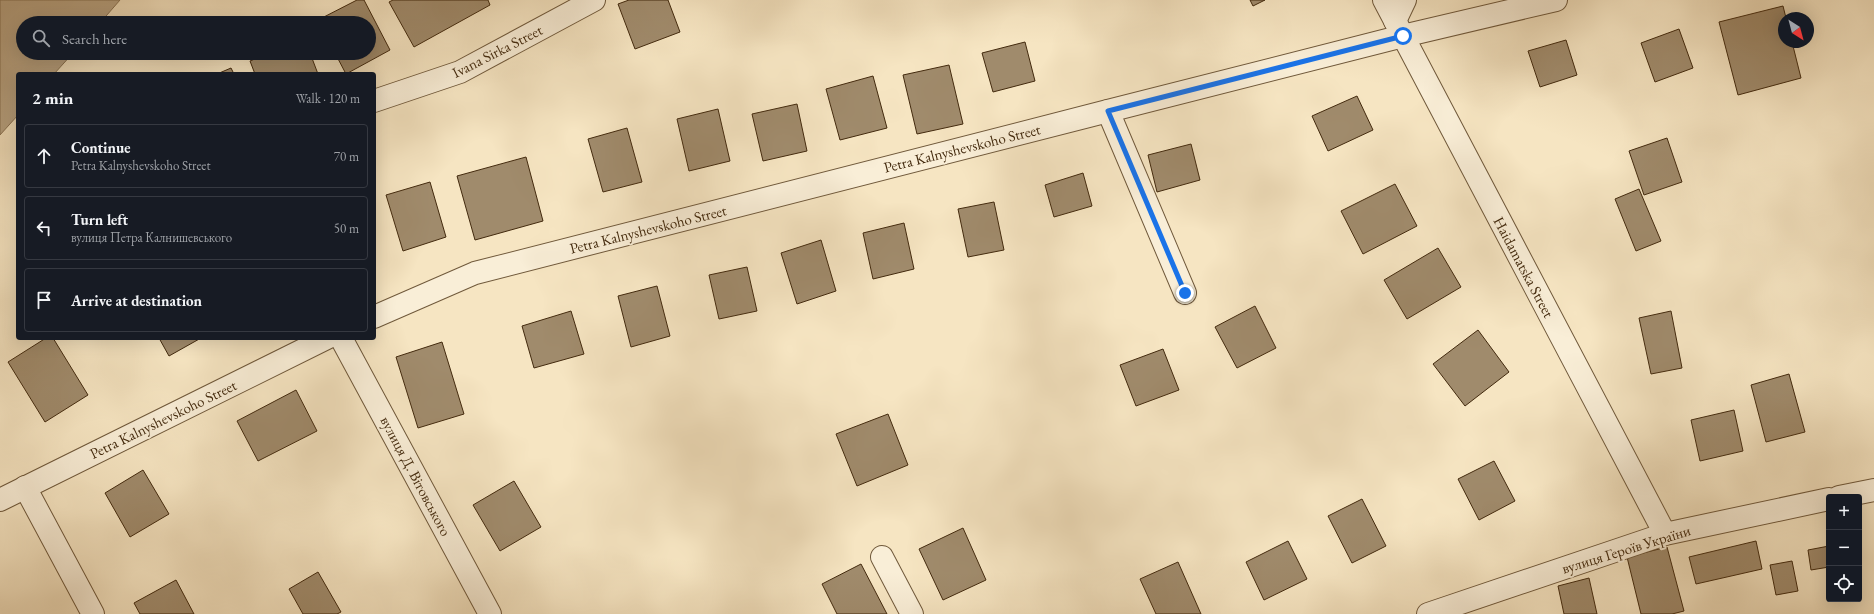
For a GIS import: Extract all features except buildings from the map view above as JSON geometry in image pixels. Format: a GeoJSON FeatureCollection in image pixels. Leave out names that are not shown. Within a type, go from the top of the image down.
{"type":"FeatureCollection","features":[{"type":"Feature","properties":{"kind":"street","name":"Ivana Sirka Street"},"geometry":{"type":"LineString","coordinates":[[376,100],[460,72],[594,0]]}},
{"type":"Feature","properties":{"kind":"street","name":"Haidamatska Street"},"geometry":{"type":"LineString","coordinates":[[1384,0],[1665,534]]}},
{"type":"Feature","properties":{"kind":"street"},"geometry":{"type":"LineString","coordinates":[[1399,28],[1405,0]]}},
{"type":"Feature","properties":{"kind":"street","name":"Petra Kalnyshevskoho Street"},"geometry":{"type":"LineString","coordinates":[[376,316],[476,273],[1108,111],[1399,28],[1556,0]]}},
{"type":"Feature","properties":{"kind":"street"},"geometry":{"type":"LineString","coordinates":[[1108,111],[1185,293]]}},
{"type":"Feature","properties":{"kind":"street","name":"Petra Kalnyshevskoho Street"},"geometry":{"type":"LineString","coordinates":[[0,500],[323,340]]}},
{"type":"Feature","properties":{"kind":"street","name":"вулиця Д. Вітовського"},"geometry":{"type":"LineString","coordinates":[[342,340],[490,614]]}},
{"type":"Feature","properties":{"kind":"street"},"geometry":{"type":"LineString","coordinates":[[26,487],[93,614]]}},
{"type":"Feature","properties":{"kind":"street"},"geometry":{"type":"LineString","coordinates":[[1854,494],[1874,490]]}},
{"type":"Feature","properties":{"kind":"street","name":"вулиця Героїв України"},"geometry":{"type":"LineString","coordinates":[[1428,614],[1665,534],[1826,500]]}},
{"type":"Feature","properties":{"kind":"street"},"geometry":{"type":"LineString","coordinates":[[882,557],[912,614]]}},
{"type":"Feature","properties":{"kind":"shaded area"},"geometry":{"type":"Polygon","coordinates":[[[0,0],[120,0],[106,16],[16,16],[16,60],[67,60],[56,72],[16,72],[16,117],[0,135],[0,0]]]}},
{"type":"Feature","properties":{"kind":"route"},"geometry":{"type":"LineString","coordinates":[[1185,293],[1108,111],[1403,36]]}}]}
